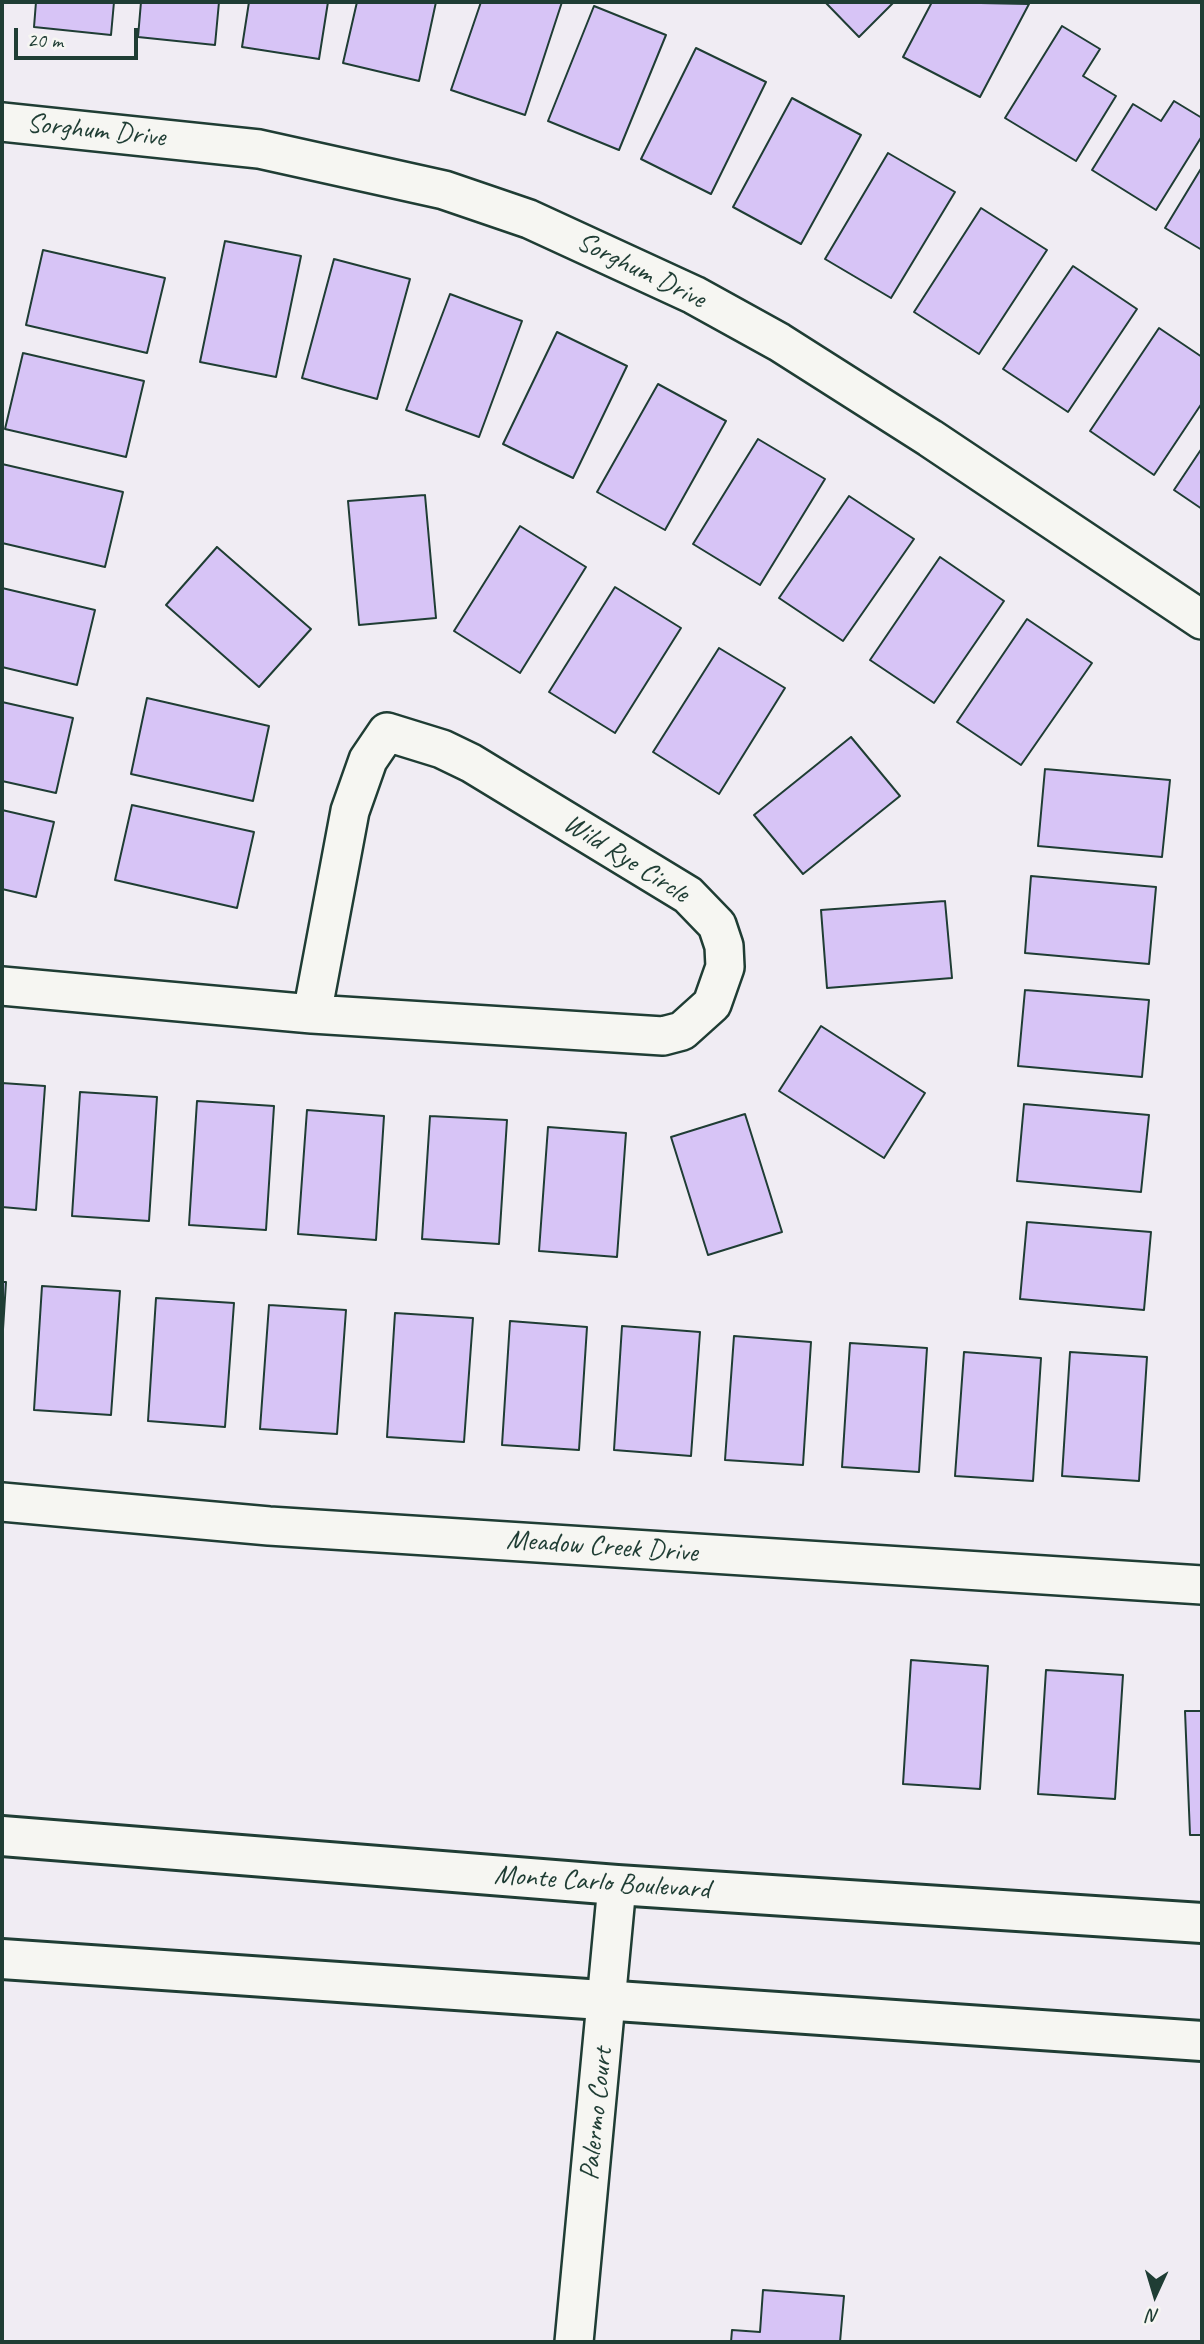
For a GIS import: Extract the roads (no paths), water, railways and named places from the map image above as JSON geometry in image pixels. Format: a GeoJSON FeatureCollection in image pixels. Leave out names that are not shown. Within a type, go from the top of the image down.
{"type":"FeatureCollection","features":[{"type":"Feature","properties":{"kind":"main road","name":"Monte Carlo Boulevard"},"geometry":{"type":"LineString","coordinates":[[2,1836],[617,1885],[1202,1923]]}},
{"type":"Feature","properties":{"kind":"main road"},"geometry":{"type":"LineString","coordinates":[[2,1959],[1202,2041]]}},
{"type":"Feature","properties":{"kind":"street","name":"Sorghum Drive"},"geometry":{"type":"LineString","coordinates":[[2,122],[259,149],[444,190],[529,219],[694,295],[779,342],[930,438],[1202,620]]}},
{"type":"Feature","properties":{"kind":"street","name":"Wild Rye Circle"},"geometry":{"type":"LineString","coordinates":[[2,986],[312,1014],[663,1036],[682,1031],[712,1004],[725,967],[724,946],[716,925],[688,895],[471,763],[442,749],[387,733],[368,760],[350,811],[312,1014]]}},
{"type":"Feature","properties":{"kind":"street","name":"Meadow Creek Drive"},"geometry":{"type":"LineString","coordinates":[[2,1502],[269,1526],[1202,1585]]}},
{"type":"Feature","properties":{"kind":"street","name":"Palermo Court"},"geometry":{"type":"LineString","coordinates":[[574,2342],[617,1885]]}}]}
